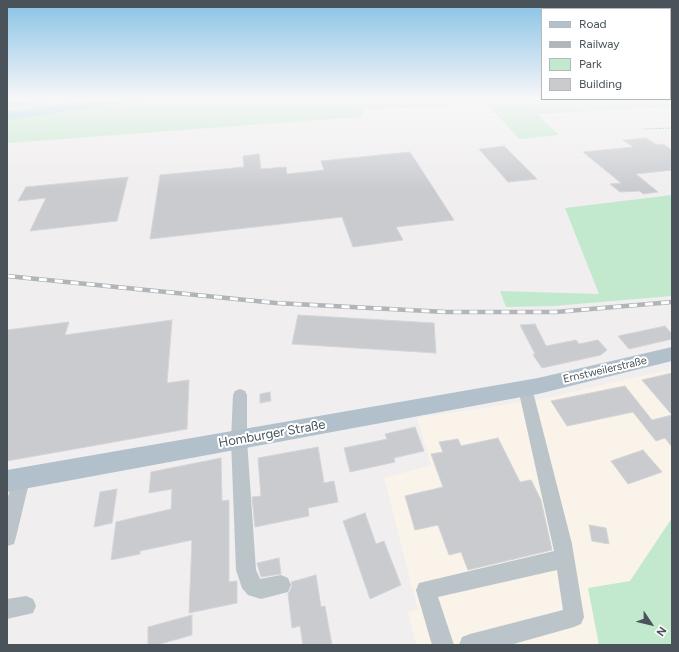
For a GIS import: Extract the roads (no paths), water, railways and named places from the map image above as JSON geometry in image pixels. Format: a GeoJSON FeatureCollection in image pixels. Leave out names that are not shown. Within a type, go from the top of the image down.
{"type":"FeatureCollection","features":[{"type":"Feature","properties":{"kind":"main road","name":"Ernstweilerstraße"},"geometry":{"type":"LineString","coordinates":[[531,387],[672,354]]}},
{"type":"Feature","properties":{"kind":"main road","name":"Homburger Straße"},"geometry":{"type":"LineString","coordinates":[[14,480],[531,387]]}},
{"type":"Feature","properties":{"kind":"lane"},"geometry":{"type":"LineString","coordinates":[[470,645],[574,617],[565,558],[531,387]]}},
{"type":"Feature","properties":{"kind":"lane"},"geometry":{"type":"LineString","coordinates":[[240,395],[238,440],[246,570],[249,581],[255,588],[261,589],[281,584]]}},
{"type":"Feature","properties":{"kind":"lane"},"geometry":{"type":"LineString","coordinates":[[7,538],[14,480]]}},
{"type":"Feature","properties":{"kind":"lane"},"geometry":{"type":"LineString","coordinates":[[442,645],[426,590],[565,558]]}},
{"type":"Feature","properties":{"kind":"railway"},"geometry":{"type":"LineString","coordinates":[[7,276],[276,303],[446,312],[556,312],[672,302]]}}]}
